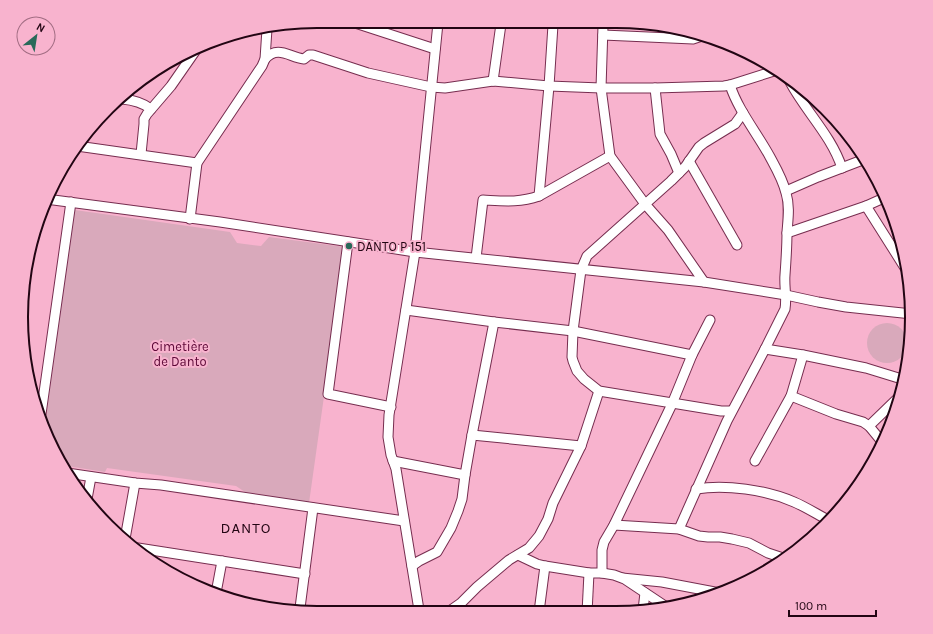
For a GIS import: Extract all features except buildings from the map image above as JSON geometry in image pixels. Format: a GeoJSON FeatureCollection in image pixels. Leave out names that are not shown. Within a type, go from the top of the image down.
{"type":"FeatureCollection","features":[{"type":"Feature","properties":{"kind":"street"},"geometry":{"type":"LineString","coordinates":[[370,28],[435,49]]}},
{"type":"Feature","properties":{"kind":"street"},"geometry":{"type":"LineString","coordinates":[[418,606],[396,469],[388,437],[391,407],[415,252],[437,28]]}},
{"type":"Feature","properties":{"kind":"street"},"geometry":{"type":"LineString","coordinates":[[493,81],[500,28]]}},
{"type":"Feature","properties":{"kind":"street"},"geometry":{"type":"LineString","coordinates":[[539,196],[550,86],[553,28]]}},
{"type":"Feature","properties":{"kind":"street"},"geometry":{"type":"LineString","coordinates":[[603,28],[601,88],[610,156],[645,204],[668,230],[704,282]]}},
{"type":"Feature","properties":{"kind":"street"},"geometry":{"type":"LineString","coordinates":[[265,59],[266,33]]}},
{"type":"Feature","properties":{"kind":"street"},"geometry":{"type":"LineString","coordinates":[[603,35],[694,39]]}},
{"type":"Feature","properties":{"kind":"street"},"geometry":{"type":"LineString","coordinates":[[190,219],[197,163],[259,72],[265,59],[274,52],[280,52],[304,59],[309,55],[313,55],[368,73],[431,87],[445,88],[493,81],[550,86],[601,88],[655,88],[730,85],[770,72]]}},
{"type":"Feature","properties":{"kind":"street"},"geometry":{"type":"LineString","coordinates":[[141,154],[144,120],[151,109],[171,86],[187,59]]}},
{"type":"Feature","properties":{"kind":"street"},"geometry":{"type":"LineString","coordinates":[[679,529],[731,411],[765,349],[784,309],[786,295],[785,277],[788,205],[786,191],[771,158],[743,113],[730,85]]}},
{"type":"Feature","properties":{"kind":"street"},"geometry":{"type":"LineString","coordinates":[[655,88],[660,134],[679,173]]}},
{"type":"Feature","properties":{"kind":"street"},"geometry":{"type":"LineString","coordinates":[[795,90],[838,155],[842,168]]}},
{"type":"Feature","properties":{"kind":"street"},"geometry":{"type":"LineString","coordinates":[[126,100],[144,104],[151,109]]}},
{"type":"Feature","properties":{"kind":"street"},"geometry":{"type":"LineString","coordinates":[[731,411],[721,412],[599,391],[584,379],[577,371],[572,356],[573,331],[581,270],[590,252],[679,173],[699,147],[735,124],[743,113]]}},
{"type":"Feature","properties":{"kind":"street"},"geometry":{"type":"LineString","coordinates":[[735,124],[751,124]]}},
{"type":"Feature","properties":{"kind":"street"},"geometry":{"type":"LineString","coordinates":[[84,147],[197,163]]}},
{"type":"Feature","properties":{"kind":"street"},"geometry":{"type":"LineString","coordinates":[[476,258],[482,200],[528,200],[539,196],[610,156]]}},
{"type":"Feature","properties":{"kind":"street"},"geometry":{"type":"LineString","coordinates":[[689,161],[737,245]]}},
{"type":"Feature","properties":{"kind":"street"},"geometry":{"type":"LineString","coordinates":[[786,191],[859,161]]}},
{"type":"Feature","properties":{"kind":"street"},"geometry":{"type":"LineString","coordinates":[[53,200],[220,222],[415,252],[704,282],[786,295],[846,307],[905,313]]}},
{"type":"Feature","properties":{"kind":"street"},"geometry":{"type":"LineString","coordinates":[[787,233],[866,206],[880,200]]}},
{"type":"Feature","properties":{"kind":"street"},"geometry":{"type":"LineString","coordinates":[[42,407],[71,202]]}},
{"type":"Feature","properties":{"kind":"street"},"geometry":{"type":"LineString","coordinates":[[866,206],[898,257]]}},
{"type":"Feature","properties":{"kind":"street"},"geometry":{"type":"LineString","coordinates":[[348,242],[328,394],[391,407]]}},
{"type":"Feature","properties":{"kind":"street"},"geometry":{"type":"LineString","coordinates":[[406,310],[573,331],[692,355]]}},
{"type":"Feature","properties":{"kind":"street"},"geometry":{"type":"LineString","coordinates":[[602,573],[602,550],[604,542],[614,525],[672,404],[692,355],[710,320]]}},
{"type":"Feature","properties":{"kind":"street"},"geometry":{"type":"LineString","coordinates":[[412,566],[437,552],[451,528],[458,511],[462,499],[472,435],[494,322]]}},
{"type":"Feature","properties":{"kind":"street"},"geometry":{"type":"LineString","coordinates":[[765,349],[866,368],[898,378]]}},
{"type":"Feature","properties":{"kind":"street"},"geometry":{"type":"LineString","coordinates":[[755,461],[791,396],[803,355]]}},
{"type":"Feature","properties":{"kind":"street"},"geometry":{"type":"LineString","coordinates":[[456,606],[509,560],[529,548],[539,536],[548,519],[553,503],[581,446],[599,391]]}},
{"type":"Feature","properties":{"kind":"street"},"geometry":{"type":"LineString","coordinates":[[791,396],[836,414],[863,422],[870,426],[879,437]]}},
{"type":"Feature","properties":{"kind":"street"},"geometry":{"type":"LineString","coordinates":[[870,426],[892,404]]}},
{"type":"Feature","properties":{"kind":"street"},"geometry":{"type":"LineString","coordinates":[[721,412],[727,421]]}},
{"type":"Feature","properties":{"kind":"street"},"geometry":{"type":"LineString","coordinates":[[472,435],[581,446]]}},
{"type":"Feature","properties":{"kind":"street"},"geometry":{"type":"LineString","coordinates":[[393,461],[465,475]]}},
{"type":"Feature","properties":{"kind":"street"},"geometry":{"type":"LineString","coordinates":[[75,474],[135,483],[161,485],[404,521]]}},
{"type":"Feature","properties":{"kind":"street"},"geometry":{"type":"LineString","coordinates":[[88,493],[91,477]]}},
{"type":"Feature","properties":{"kind":"street"},"geometry":{"type":"LineString","coordinates":[[700,479],[708,487]]}},
{"type":"Feature","properties":{"kind":"street"},"geometry":{"type":"LineString","coordinates":[[126,534],[135,483]]}},
{"type":"Feature","properties":{"kind":"street"},"geometry":{"type":"LineString","coordinates":[[696,489],[708,487],[740,488],[775,495],[795,502],[823,518]]}},
{"type":"Feature","properties":{"kind":"street"},"geometry":{"type":"LineString","coordinates":[[300,605],[313,508]]}},
{"type":"Feature","properties":{"kind":"street"},"geometry":{"type":"LineString","coordinates":[[614,525],[679,529],[699,536],[732,538],[749,543],[778,556]]}},
{"type":"Feature","properties":{"kind":"street"},"geometry":{"type":"LineString","coordinates":[[145,549],[305,574]]}},
{"type":"Feature","properties":{"kind":"street"},"geometry":{"type":"LineString","coordinates":[[518,555],[545,566],[589,573],[614,574],[660,603]]}},
{"type":"Feature","properties":{"kind":"street"},"geometry":{"type":"LineString","coordinates":[[217,588],[222,561]]}},
{"type":"Feature","properties":{"kind":"street"},"geometry":{"type":"LineString","coordinates":[[541,606],[545,566]]}},
{"type":"Feature","properties":{"kind":"street"},"geometry":{"type":"LineString","coordinates":[[587,606],[589,573]]}},
{"type":"Feature","properties":{"kind":"street"},"geometry":{"type":"LineString","coordinates":[[622,578],[662,582],[709,591]]}},
{"type":"Feature","properties":{"kind":"street"},"geometry":{"type":"LineString","coordinates":[[644,605],[645,593]]}},
{"type":"Feature","properties":{"kind":"green space","name":"Cimetière de Danto"},"geometry":{"type":"Polygon","coordinates":[[[75,210],[230,232],[237,243],[261,246],[269,237],[345,247],[309,503],[245,492],[236,486],[107,468],[105,472],[70,466],[46,417],[75,210]]]}},
{"type":"Feature","properties":{"kind":"green space"},"geometry":{"type":"Polygon","coordinates":[[[883,323],[891,323],[898,326],[904,332],[903,355],[898,360],[891,363],[883,363],[876,360],[870,354],[867,347],[867,339],[870,332],[876,326],[883,323]]]}},
{"type":"Feature","properties":{"kind":"place","name":"DANTO P 151"},"geometry":{"type":"Point","coordinates":[349,246]}},
{"type":"Feature","properties":{"kind":"district","name":"DANTO"},"geometry":{"type":"Point","coordinates":[246,528]}}]}
